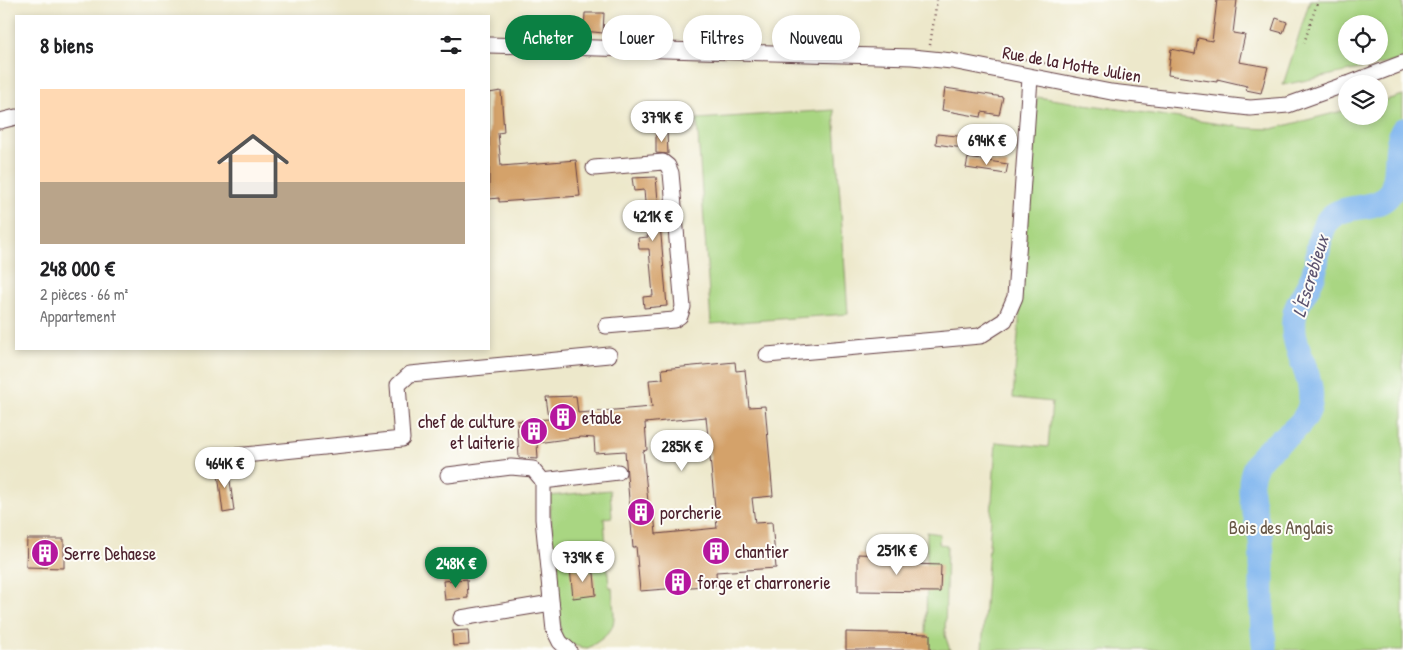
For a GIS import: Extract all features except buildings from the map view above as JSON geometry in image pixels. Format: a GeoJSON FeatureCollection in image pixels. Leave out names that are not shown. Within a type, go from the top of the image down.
{"type":"FeatureCollection","features":[{"type":"Feature","properties":{"kind":"street","name":"Rue de la Motte Julien"},"geometry":{"type":"LineString","coordinates":[[490,45],[928,58],[1111,92],[1250,108],[1288,105],[1338,87]]}},
{"type":"Feature","properties":{"kind":"street","name":"Rue de la Motte Julien"},"geometry":{"type":"LineString","coordinates":[[1371,75],[1403,63]]}},
{"type":"Feature","properties":{"kind":"street"},"geometry":{"type":"LineString","coordinates":[[767,355],[980,336],[1004,320],[1015,297],[1030,78]]}},
{"type":"Feature","properties":{"kind":"street"},"geometry":{"type":"LineString","coordinates":[[0,122],[15,117]]}},
{"type":"Feature","properties":{"kind":"street"},"geometry":{"type":"LineString","coordinates":[[594,168],[663,162],[668,166],[671,173],[683,307],[680,316],[674,320],[606,326]]}},
{"type":"Feature","properties":{"kind":"street"},"geometry":{"type":"LineString","coordinates":[[225,457],[402,439],[398,385],[410,374],[609,355]]}},
{"type":"Feature","properties":{"kind":"street"},"geometry":{"type":"LineString","coordinates":[[448,475],[511,468],[533,469],[543,481],[543,519],[554,630],[560,642],[570,650]]}},
{"type":"Feature","properties":{"kind":"street"},"geometry":{"type":"LineString","coordinates":[[543,481],[618,472]]}},
{"type":"Feature","properties":{"kind":"street"},"geometry":{"type":"LineString","coordinates":[[461,618],[551,603]]}},
{"type":"Feature","properties":{"kind":"path"},"geometry":{"type":"LineString","coordinates":[[928,58],[937,0]]}},
{"type":"Feature","properties":{"kind":"path"},"geometry":{"type":"LineString","coordinates":[[1304,43],[1318,0]]}},
{"type":"Feature","properties":{"kind":"green space"},"geometry":{"type":"Polygon","coordinates":[[[1310,0],[1403,0],[1403,60],[1388,63],[1388,15],[1338,15],[1338,65],[1379,65],[1283,85],[1310,0]]]}},
{"type":"Feature","properties":{"kind":"green space","name":"Bois des Anglais"},"geometry":{"type":"Polygon","coordinates":[[[1403,95],[1403,650],[982,650],[996,442],[1048,447],[1052,402],[1013,398],[1037,97],[1247,128],[1272,129],[1338,112],[1338,125],[1388,125],[1388,99],[1403,95]]]}},
{"type":"Feature","properties":{"kind":"green space"},"geometry":{"type":"Polygon","coordinates":[[[834,110],[848,314],[711,324],[697,119],[834,110]]]}},
{"type":"Feature","properties":{"kind":"green space"},"geometry":{"type":"Polygon","coordinates":[[[610,490],[612,517],[604,518],[609,587],[612,587],[613,624],[611,630],[599,641],[588,648],[581,647],[570,644],[561,637],[549,496],[610,490]]]}},
{"type":"Feature","properties":{"kind":"green space"},"geometry":{"type":"Polygon","coordinates":[[[927,532],[940,534],[939,544],[947,545],[945,635],[950,650],[926,650],[927,532]]]}},
{"type":"Feature","properties":{"kind":"waterway","name":"L'Escrebieux"},"geometry":{"type":"LineString","coordinates":[[1265,650],[1262,622],[1261,541],[1251,494],[1251,485],[1255,467],[1261,458],[1301,423],[1310,405],[1311,393],[1309,382],[1295,337],[1295,313],[1313,276],[1320,239],[1327,222],[1342,211],[1373,205],[1388,196],[1395,180],[1398,146],[1403,130]]}},
{"type":"Feature","properties":{"kind":"place","name":"etable"},"geometry":{"type":"Point","coordinates":[563,417]}},
{"type":"Feature","properties":{"kind":"place","name":"chef de culture et laiterie"},"geometry":{"type":"Point","coordinates":[534,431]}},
{"type":"Feature","properties":{"kind":"place","name":"porcherie"},"geometry":{"type":"Point","coordinates":[641,512]}},
{"type":"Feature","properties":{"kind":"place","name":"chantier"},"geometry":{"type":"Point","coordinates":[716,551]}},
{"type":"Feature","properties":{"kind":"place","name":"Serre Dehaese"},"geometry":{"type":"Point","coordinates":[45,553]}},
{"type":"Feature","properties":{"kind":"place","name":"forge et charronerie"},"geometry":{"type":"Point","coordinates":[678,582]}}]}
